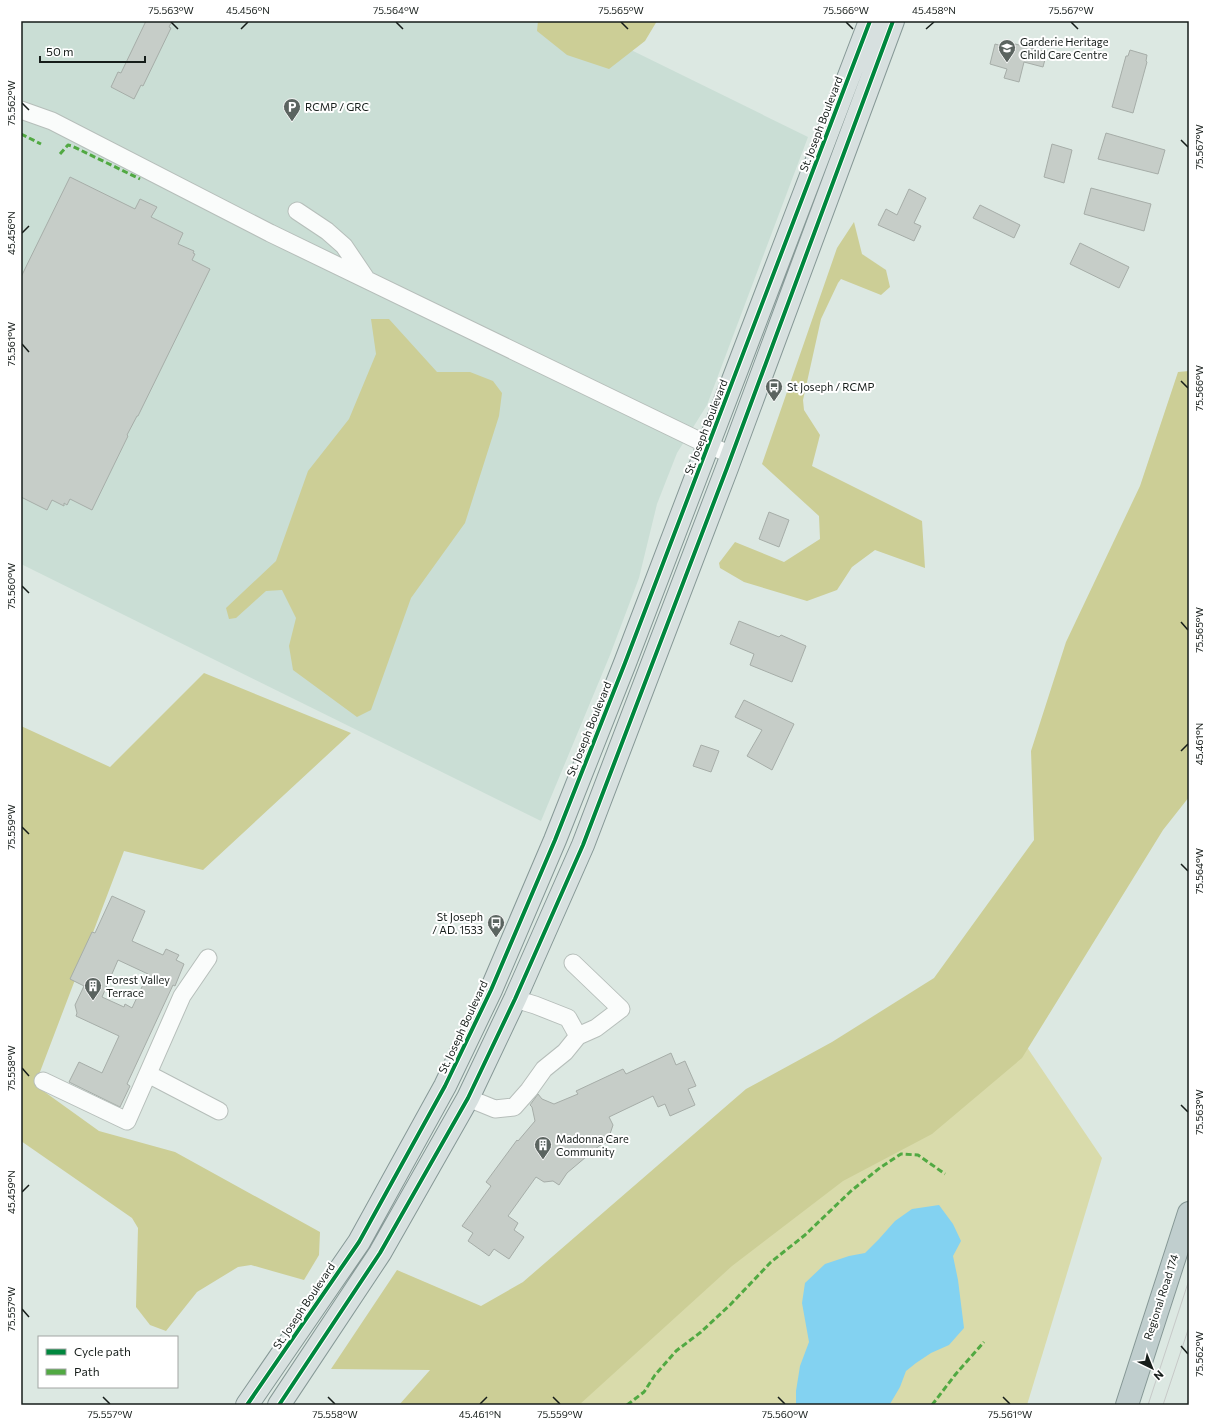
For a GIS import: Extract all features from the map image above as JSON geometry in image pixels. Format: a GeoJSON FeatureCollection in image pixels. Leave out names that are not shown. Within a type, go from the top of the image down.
{"type":"FeatureCollection","features":[{"type":"Feature","properties":{"kind":"highway","name":"Regional Road 174"},"geometry":{"type":"LineString","coordinates":[[1127,1405],[1189,1213]]}},
{"type":"Feature","properties":{"kind":"main road"},"geometry":{"type":"LineString","coordinates":[[279,1405],[380,1253],[468,1098],[515,999],[582,845],[651,667],[732,455],[893,21]]}},
{"type":"Feature","properties":{"kind":"main road"},"geometry":{"type":"LineString","coordinates":[[867,29],[885,44]]}},
{"type":"Feature","properties":{"kind":"main road","name":"St. Joseph Boulevard"},"geometry":{"type":"LineString","coordinates":[[247,1405],[358,1242],[445,1086],[491,990],[555,840],[626,659],[867,29]]}},
{"type":"Feature","properties":{"kind":"main road"},"geometry":{"type":"LineString","coordinates":[[626,659],[651,667]]}},
{"type":"Feature","properties":{"kind":"main road"},"geometry":{"type":"LineString","coordinates":[[491,990],[515,999]]}},
{"type":"Feature","properties":{"kind":"lane"},"geometry":{"type":"LineString","coordinates":[[21,110],[52,121],[270,233],[708,445],[732,455]]}},
{"type":"Feature","properties":{"kind":"lane"},"geometry":{"type":"LineString","coordinates":[[297,211],[327,231],[344,246],[366,280]]}},
{"type":"Feature","properties":{"kind":"lane"},"geometry":{"type":"LineString","coordinates":[[43,1081],[127,1121],[182,996],[208,958]]}},
{"type":"Feature","properties":{"kind":"lane"},"geometry":{"type":"LineString","coordinates":[[468,1098],[495,1109],[514,1107],[529,1090],[544,1069],[565,1052],[578,1036],[596,1028],[621,1009],[573,964]]}},
{"type":"Feature","properties":{"kind":"lane"},"geometry":{"type":"LineString","coordinates":[[515,999],[535,1004],[568,1018],[578,1036]]}},
{"type":"Feature","properties":{"kind":"lane"},"geometry":{"type":"LineString","coordinates":[[148,1074],[219,1111]]}},
{"type":"Feature","properties":{"kind":"shaded area","name":"RCMP / GRC"},"geometry":{"type":"Polygon","coordinates":[[[21,21],[572,21],[808,137],[707,405],[677,453],[657,504],[639,578],[610,655],[541,821],[21,564],[21,21]]]}},
{"type":"Feature","properties":{"kind":"green space"},"geometry":{"type":"Polygon","coordinates":[[[538,21],[657,21],[645,41],[609,69],[567,55],[537,31],[538,21]]]}},
{"type":"Feature","properties":{"kind":"green space"},"geometry":{"type":"Polygon","coordinates":[[[854,222],[862,254],[886,270],[890,287],[881,295],[841,279],[821,319],[803,400],[804,410],[820,435],[812,466],[922,521],[925,568],[875,550],[852,567],[837,590],[807,601],[744,582],[720,568],[719,563],[735,542],[784,562],[820,539],[819,516],[762,464],[837,248],[854,222]]]}},
{"type":"Feature","properties":{"kind":"green space"},"geometry":{"type":"Polygon","coordinates":[[[371,319],[389,319],[437,372],[470,372],[493,381],[502,393],[499,416],[465,523],[411,598],[371,710],[357,717],[293,670],[289,646],[296,618],[282,590],[266,591],[236,618],[229,619],[226,608],[276,561],[308,471],[349,419],[376,354],[371,319]]]}},
{"type":"Feature","properties":{"kind":"green space"},"geometry":{"type":"Polygon","coordinates":[[[1189,371],[1189,797],[1163,830],[1022,1058],[932,1134],[843,1181],[732,1266],[579,1405],[399,1405],[430,1370],[331,1369],[397,1270],[481,1306],[523,1282],[746,1089],[832,1042],[934,978],[1034,840],[1031,751],[1066,642],[1140,486],[1178,372],[1189,371]]]}},
{"type":"Feature","properties":{"kind":"green space"},"geometry":{"type":"Polygon","coordinates":[[[204,673],[351,733],[203,870],[124,851],[35,1085],[99,1131],[175,1152],[320,1232],[319,1255],[304,1280],[251,1265],[238,1267],[197,1292],[166,1331],[150,1325],[136,1307],[138,1228],[132,1218],[21,1141],[21,726],[110,767],[204,673]]]}},
{"type":"Feature","properties":{"kind":"green space"},"geometry":{"type":"Polygon","coordinates":[[[1014,1028],[1102,1158],[1027,1405],[532,1405],[1014,1028]]]}},
{"type":"Feature","properties":{"kind":"water"},"geometry":{"type":"Polygon","coordinates":[[[939,1205],[953,1224],[961,1241],[953,1256],[958,1280],[964,1328],[949,1345],[931,1353],[906,1371],[900,1387],[890,1404],[796,1405],[796,1391],[800,1366],[809,1342],[802,1303],[805,1283],[825,1264],[849,1256],[865,1253],[895,1221],[912,1209],[939,1205]]]}},
{"type":"Feature","properties":{"kind":"building"},"geometry":{"type":"Polygon","coordinates":[[[146,21],[172,21],[169,27],[171,28],[143,86],[141,85],[134,99],[111,87],[118,72],[121,73],[146,21]]]}},
{"type":"Feature","properties":{"kind":"building","name":"Garderie Heritage Child Care Centre"},"geometry":{"type":"Polygon","coordinates":[[[995,44],[1013,49],[1015,44],[1047,52],[1043,67],[1024,62],[1019,82],[1004,78],[1007,69],[990,64],[995,44]]]}},
{"type":"Feature","properties":{"kind":"building"},"geometry":{"type":"Polygon","coordinates":[[[1130,50],[1147,55],[1147,62],[1133,113],[1112,107],[1126,56],[1128,56],[1130,50]]]}},
{"type":"Feature","properties":{"kind":"building"},"geometry":{"type":"Polygon","coordinates":[[[1106,133],[1165,150],[1158,174],[1098,159],[1106,133]]]}},
{"type":"Feature","properties":{"kind":"building"},"geometry":{"type":"Polygon","coordinates":[[[1052,144],[1072,150],[1064,183],[1044,177],[1052,144]]]}},
{"type":"Feature","properties":{"kind":"building"},"geometry":{"type":"Polygon","coordinates":[[[70,177],[135,209],[140,199],[157,207],[151,217],[183,233],[178,244],[194,251],[193,253],[195,254],[192,260],[210,269],[138,416],[127,435],[128,436],[92,510],[70,499],[67,505],[64,503],[64,506],[52,500],[47,510],[21,497],[21,277],[70,177]]]}},
{"type":"Feature","properties":{"kind":"building"},"geometry":{"type":"Polygon","coordinates":[[[1091,188],[1151,204],[1144,231],[1084,214],[1091,188]]]}},
{"type":"Feature","properties":{"kind":"building"},"geometry":{"type":"Polygon","coordinates":[[[909,189],[926,198],[914,223],[921,226],[914,241],[878,225],[886,209],[897,215],[909,189]]]}},
{"type":"Feature","properties":{"kind":"building"},"geometry":{"type":"Polygon","coordinates":[[[980,205],[1020,225],[1014,238],[973,218],[980,205]]]}},
{"type":"Feature","properties":{"kind":"building"},"geometry":{"type":"Polygon","coordinates":[[[1080,243],[1129,267],[1119,288],[1070,264],[1080,243]]]}},
{"type":"Feature","properties":{"kind":"building"},"geometry":{"type":"Polygon","coordinates":[[[769,512],[789,520],[779,547],[759,539],[769,512]]]}},
{"type":"Feature","properties":{"kind":"building"},"geometry":{"type":"Polygon","coordinates":[[[739,621],[779,637],[781,635],[806,646],[792,682],[750,665],[754,654],[730,644],[739,621]]]}},
{"type":"Feature","properties":{"kind":"building"},"geometry":{"type":"Polygon","coordinates":[[[744,700],[794,724],[772,770],[747,756],[762,730],[735,717],[744,700]]]}},
{"type":"Feature","properties":{"kind":"building"},"geometry":{"type":"Polygon","coordinates":[[[701,745],[719,751],[711,772],[693,766],[701,745]]]}},
{"type":"Feature","properties":{"kind":"building","name":"Forest Valley Terrace"},"geometry":{"type":"Polygon","coordinates":[[[112,896],[145,911],[132,941],[163,955],[166,949],[179,955],[176,960],[184,964],[175,986],[173,985],[127,1084],[130,1086],[120,1107],[69,1082],[79,1062],[102,1073],[119,1036],[76,1016],[77,1013],[75,1005],[84,986],[70,979],[92,932],[95,933],[112,896]],[[118,960],[102,997],[124,1007],[125,1004],[132,1008],[148,974],[118,960]]]}},
{"type":"Feature","properties":{"kind":"building","name":"Madonna Care Community"},"geometry":{"type":"Polygon","coordinates":[[[671,1053],[676,1065],[685,1061],[696,1086],[688,1089],[695,1105],[670,1116],[665,1104],[658,1107],[653,1096],[609,1117],[613,1125],[610,1134],[613,1140],[599,1146],[567,1173],[559,1185],[553,1181],[544,1182],[536,1177],[508,1216],[518,1223],[514,1230],[524,1237],[509,1259],[494,1249],[489,1256],[468,1241],[473,1233],[462,1226],[491,1186],[486,1182],[517,1140],[518,1141],[535,1121],[532,1107],[530,1105],[538,1094],[542,1099],[554,1104],[578,1094],[576,1091],[623,1069],[626,1074],[671,1053]]]}},
{"type":"Feature","properties":{"kind":"tram line"},"geometry":{"type":"LineString","coordinates":[[1148,1405],[1189,1280]]}},
{"type":"Feature","properties":{"kind":"tram line"},"geometry":{"type":"LineString","coordinates":[[1163,1405],[1189,1327]]}},
{"type":"Feature","properties":{"kind":"marked path"},"geometry":{"type":"LineString","coordinates":[[21,134],[41,144]]}},
{"type":"Feature","properties":{"kind":"marked path"},"geometry":{"type":"LineString","coordinates":[[60,154],[68,145],[72,146],[140,179]]}},
{"type":"Feature","properties":{"kind":"marked path"},"geometry":{"type":"LineString","coordinates":[[627,1405],[644,1392],[655,1375],[676,1351],[701,1332],[731,1304],[771,1262],[805,1235],[851,1191],[881,1167],[901,1154],[918,1155],[945,1174]]}},
{"type":"Feature","properties":{"kind":"marked path"},"geometry":{"type":"LineString","coordinates":[[932,1405],[955,1375],[984,1342]]}},
{"type":"Feature","properties":{"kind":"cycle path"},"geometry":{"type":"LineString","coordinates":[[247,1405],[359,1242],[445,1086],[491,990],[555,840],[625,663],[870,21]]}},
{"type":"Feature","properties":{"kind":"cycle path"},"geometry":{"type":"LineString","coordinates":[[279,1405],[380,1253],[468,1098],[515,999],[583,845],[727,468],[893,21]]}},
{"type":"Feature","properties":{"kind":"place","name":"Garderie Heritage Child Care Centre"},"geometry":{"type":"Point","coordinates":[1007,63]}},
{"type":"Feature","properties":{"kind":"place","name":"RCMP / GRC"},"geometry":{"type":"Point","coordinates":[292,122]}},
{"type":"Feature","properties":{"kind":"place","name":"St Joseph / RCMP"},"geometry":{"type":"Point","coordinates":[774,402]}},
{"type":"Feature","properties":{"kind":"place","name":"St Joseph / AD. 1533"},"geometry":{"type":"Point","coordinates":[496,938]}},
{"type":"Feature","properties":{"kind":"place","name":"Forest Valley Terrace"},"geometry":{"type":"Point","coordinates":[93,1001]}},
{"type":"Feature","properties":{"kind":"place","name":"Madonna Care Community"},"geometry":{"type":"Point","coordinates":[543,1160]}}]}
